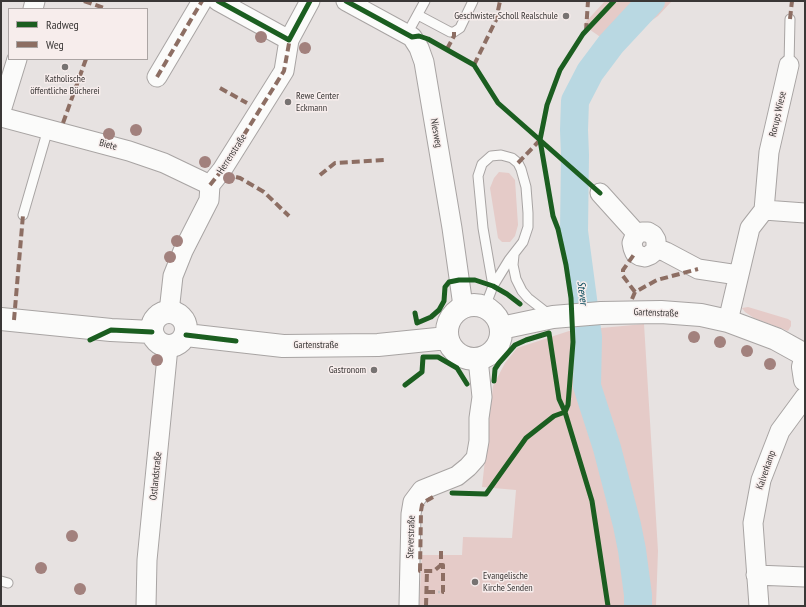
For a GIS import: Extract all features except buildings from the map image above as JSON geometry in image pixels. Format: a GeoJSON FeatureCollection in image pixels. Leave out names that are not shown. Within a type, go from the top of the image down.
{"type":"FeatureCollection","features":[{"type":"Feature","properties":{"kind":"street"},"geometry":{"type":"LineString","coordinates":[[157,77],[202,1]]}},
{"type":"Feature","properties":{"kind":"street"},"geometry":{"type":"LineString","coordinates":[[218,1],[289,40]]}},
{"type":"Feature","properties":{"kind":"street","name":"Herrenstraße"},"geometry":{"type":"LineString","coordinates":[[169,312],[173,276],[183,251],[209,200],[210,185],[222,170],[284,71],[289,40],[310,1]]}},
{"type":"Feature","properties":{"kind":"street","name":"Niesweg"},"geometry":{"type":"LineString","coordinates":[[346,1],[412,37],[419,48],[424,62],[452,228],[463,306]]}},
{"type":"Feature","properties":{"kind":"street"},"geometry":{"type":"LineString","coordinates":[[1,111],[11,61]]}},
{"type":"Feature","properties":{"kind":"street","name":"Rorups Wiese"},"geometry":{"type":"LineString","coordinates":[[764,210],[769,152],[789,65]]}},
{"type":"Feature","properties":{"kind":"street","name":"Biete"},"geometry":{"type":"LineString","coordinates":[[1,117],[129,151],[148,162],[164,162],[210,185]]}},
{"type":"Feature","properties":{"kind":"street"},"geometry":{"type":"LineString","coordinates":[[600,192],[637,234],[648,232],[653,235],[656,240],[656,248],[698,269],[738,275]]}},
{"type":"Feature","properties":{"kind":"street"},"geometry":{"type":"LineString","coordinates":[[728,321],[750,228],[764,210],[805,213]]}},
{"type":"Feature","properties":{"kind":"street"},"geometry":{"type":"LineString","coordinates":[[477,304],[485,307],[492,311],[498,319],[501,328],[500,339],[496,348],[488,356],[478,359],[467,358],[458,354],[451,348],[447,338],[446,328],[449,319],[455,311],[463,306],[477,304]]}},
{"type":"Feature","properties":{"kind":"street"},"geometry":{"type":"LineString","coordinates":[[169,312],[176,313],[181,317],[185,322],[187,329],[177,341],[157,342],[152,332],[152,326],[158,316],[169,312]]}},
{"type":"Feature","properties":{"kind":"street","name":"Gartenstraße"},"geometry":{"type":"LineString","coordinates":[[501,328],[556,316],[601,313],[661,312],[701,315],[728,321],[776,339],[805,355]]}},
{"type":"Feature","properties":{"kind":"street"},"geometry":{"type":"LineString","coordinates":[[1,319],[110,330],[152,332]]}},
{"type":"Feature","properties":{"kind":"street","name":"Gartenstraße"},"geometry":{"type":"LineString","coordinates":[[177,341],[283,346],[378,345],[447,338]]}},
{"type":"Feature","properties":{"kind":"street","name":"Ostlandstraße"},"geometry":{"type":"LineString","coordinates":[[146,606],[147,560],[177,341]]}},
{"type":"Feature","properties":{"kind":"street","name":"Steverstraße"},"geometry":{"type":"LineString","coordinates":[[409,606],[411,514],[413,502],[422,490],[457,476],[476,458],[479,441],[479,418],[482,397],[478,359]]}},
{"type":"Feature","properties":{"kind":"street"},"geometry":{"type":"LineString","coordinates":[[805,359],[803,367],[805,380]]}},
{"type":"Feature","properties":{"kind":"street","name":"Kalverkamp"},"geometry":{"type":"LineString","coordinates":[[759,606],[753,523],[761,480],[780,431],[805,397]]}},
{"type":"Feature","properties":{"kind":"street"},"geometry":{"type":"LineString","coordinates":[[756,575],[805,577]]}},
{"type":"Feature","properties":{"kind":"lane"},"geometry":{"type":"LineString","coordinates":[[407,34],[425,1]]}},
{"type":"Feature","properties":{"kind":"lane"},"geometry":{"type":"LineString","coordinates":[[418,16],[450,32],[454,32],[460,28],[473,1]]}},
{"type":"Feature","properties":{"kind":"lane","name":"Rorups Wiese"},"geometry":{"type":"LineString","coordinates":[[789,65],[790,19]]}},
{"type":"Feature","properties":{"kind":"lane"},"geometry":{"type":"LineString","coordinates":[[22,215],[48,129]]}},
{"type":"Feature","properties":{"kind":"lane"},"geometry":{"type":"LineString","coordinates":[[485,307],[493,286],[523,242],[528,227],[524,177],[518,163],[512,158],[501,155],[491,156],[482,164],[478,176],[483,228],[493,286]]}},
{"type":"Feature","properties":{"kind":"lane"},"geometry":{"type":"LineString","coordinates":[[514,255],[512,266],[522,291],[528,298],[556,316]]}},
{"type":"Feature","properties":{"kind":"path"},"geometry":{"type":"LineString","coordinates":[[438,592],[443,592]]}},
{"type":"Feature","properties":{"kind":"shaded area"},"geometry":{"type":"Polygon","coordinates":[[[605,1],[672,1],[658,16],[615,47],[583,25],[605,1]]]}},
{"type":"Feature","properties":{"kind":"shaded area"},"geometry":{"type":"Polygon","coordinates":[[[499,172],[509,173],[515,180],[518,225],[515,236],[510,242],[502,242],[498,238],[490,188],[494,178],[499,172]]]}},
{"type":"Feature","properties":{"kind":"shaded area"},"geometry":{"type":"Polygon","coordinates":[[[748,307],[788,319],[791,321],[791,326],[788,331],[754,318],[742,308],[748,307]]]}},
{"type":"Feature","properties":{"kind":"shaded area"},"geometry":{"type":"Polygon","coordinates":[[[644,324],[658,551],[656,606],[419,606],[422,555],[462,555],[463,537],[512,538],[516,490],[482,487],[493,386],[505,363],[517,348],[569,331],[644,324]]]}},
{"type":"Feature","properties":{"kind":"waterway","name":"Stever"},"geometry":{"type":"LineString","coordinates":[[638,606],[632,550],[627,525],[607,448],[587,386],[588,337],[574,231],[574,130],[575,101],[590,72],[611,44],[651,1]]}},
{"type":"Feature","properties":{"kind":"marked path"},"geometry":{"type":"LineString","coordinates":[[84,1],[104,8]]}},
{"type":"Feature","properties":{"kind":"marked path"},"geometry":{"type":"LineString","coordinates":[[157,77],[202,1]]}},
{"type":"Feature","properties":{"kind":"marked path"},"geometry":{"type":"LineString","coordinates":[[474,65],[496,20],[500,1]]}},
{"type":"Feature","properties":{"kind":"marked path"},"geometry":{"type":"LineString","coordinates":[[586,31],[588,1]]}},
{"type":"Feature","properties":{"kind":"marked path"},"geometry":{"type":"LineString","coordinates":[[790,19],[792,1]]}},
{"type":"Feature","properties":{"kind":"marked path"},"geometry":{"type":"LineString","coordinates":[[447,49],[454,36],[454,32]]}},
{"type":"Feature","properties":{"kind":"marked path"},"geometry":{"type":"LineString","coordinates":[[210,185],[222,170],[284,71],[290,38]]}},
{"type":"Feature","properties":{"kind":"marked path"},"geometry":{"type":"LineString","coordinates":[[63,123],[86,60]]}},
{"type":"Feature","properties":{"kind":"marked path"},"geometry":{"type":"LineString","coordinates":[[220,88],[247,103]]}},
{"type":"Feature","properties":{"kind":"marked path"},"geometry":{"type":"LineString","coordinates":[[518,163],[540,140]]}},
{"type":"Feature","properties":{"kind":"marked path"},"geometry":{"type":"LineString","coordinates":[[320,175],[335,163],[385,160]]}},
{"type":"Feature","properties":{"kind":"marked path"},"geometry":{"type":"LineString","coordinates":[[236,177],[264,192],[289,216]]}},
{"type":"Feature","properties":{"kind":"marked path"},"geometry":{"type":"LineString","coordinates":[[14,320],[23,215]]}},
{"type":"Feature","properties":{"kind":"marked path"},"geometry":{"type":"LineString","coordinates":[[635,253],[623,270],[623,276],[635,292]]}},
{"type":"Feature","properties":{"kind":"marked path"},"geometry":{"type":"LineString","coordinates":[[632,299],[635,292],[657,280],[698,269]]}},
{"type":"Feature","properties":{"kind":"marked path"},"geometry":{"type":"LineString","coordinates":[[433,497],[422,505],[420,571],[434,571],[441,565]]}},
{"type":"Feature","properties":{"kind":"marked path"},"geometry":{"type":"LineString","coordinates":[[441,551],[441,565],[443,565],[443,592],[445,592]]}},
{"type":"Feature","properties":{"kind":"marked path"},"geometry":{"type":"LineString","coordinates":[[426,606],[427,571]]}},
{"type":"Feature","properties":{"kind":"marked path"},"geometry":{"type":"LineString","coordinates":[[427,592],[438,592]]}},
{"type":"Feature","properties":{"kind":"cycle path"},"geometry":{"type":"LineString","coordinates":[[218,1],[289,40],[310,1]]}},
{"type":"Feature","properties":{"kind":"cycle path"},"geometry":{"type":"LineString","coordinates":[[346,1],[412,37],[419,36],[428,39],[474,65],[498,103],[600,193]]}},
{"type":"Feature","properties":{"kind":"cycle path"},"geometry":{"type":"LineString","coordinates":[[452,493],[486,494],[526,438],[554,416],[565,412],[568,405],[573,342],[571,298],[566,265],[558,229],[553,216],[540,140],[547,105],[560,70],[583,34],[614,1]]}},
{"type":"Feature","properties":{"kind":"cycle path"},"geometry":{"type":"LineString","coordinates":[[415,313],[417,323],[431,317],[439,310],[444,301],[445,287],[449,282],[459,280],[475,280],[493,286],[520,304]]}},
{"type":"Feature","properties":{"kind":"cycle path"},"geometry":{"type":"LineString","coordinates":[[90,340],[111,330],[152,332]]}},
{"type":"Feature","properties":{"kind":"cycle path"},"geometry":{"type":"LineString","coordinates":[[494,381],[495,369],[515,345],[549,333],[559,399],[565,412],[592,501],[608,606]]}},
{"type":"Feature","properties":{"kind":"cycle path"},"geometry":{"type":"LineString","coordinates":[[186,335],[236,341]]}},
{"type":"Feature","properties":{"kind":"cycle path"},"geometry":{"type":"LineString","coordinates":[[405,385],[422,372],[423,357],[438,357],[457,368],[467,384]]}},
{"type":"Feature","properties":{"kind":"place","name":"Geschwister Scholl Realschule"},"geometry":{"type":"Point","coordinates":[566,16]}},
{"type":"Feature","properties":{"kind":"place","name":"Katholische öffentliche Bücherei"},"geometry":{"type":"Point","coordinates":[65,67]}},
{"type":"Feature","properties":{"kind":"place","name":"Rewe Center Eckmann"},"geometry":{"type":"Point","coordinates":[288,102]}},
{"type":"Feature","properties":{"kind":"place","name":"Gastronom"},"geometry":{"type":"Point","coordinates":[374,370]}},
{"type":"Feature","properties":{"kind":"place","name":"Evangelische Kirche Senden"},"geometry":{"type":"Point","coordinates":[475,582]}}]}
